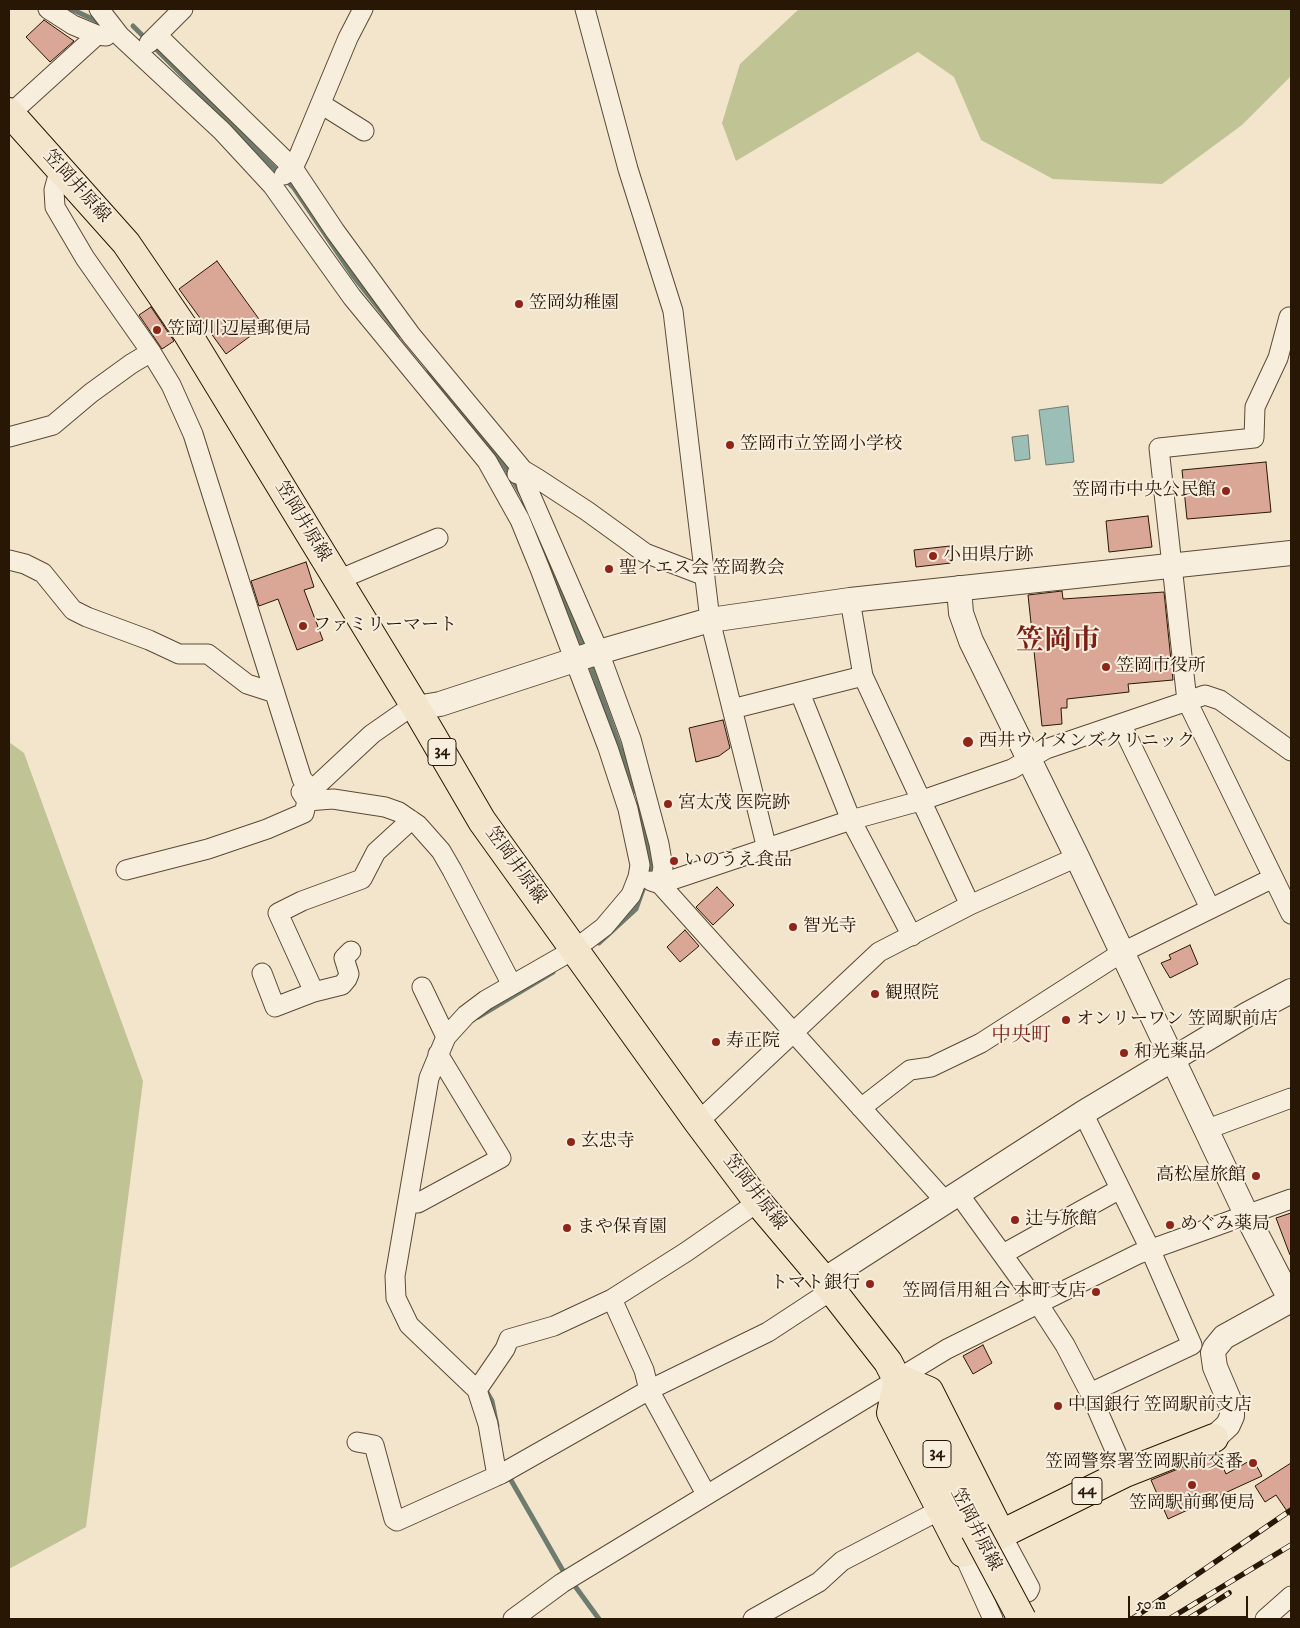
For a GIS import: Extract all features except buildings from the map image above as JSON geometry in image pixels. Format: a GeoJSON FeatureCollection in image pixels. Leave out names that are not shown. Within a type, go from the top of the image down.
{"type":"FeatureCollection","features":[{"type":"Feature","properties":{"kind":"main road","name":"笠岡井原線"},"geometry":{"type":"LineString","coordinates":[[9,113],[126,243],[186,331],[416,708],[482,821],[698,1122],[758,1202],[828,1285],[898,1378],[1022,1619]]}},
{"type":"Feature","properties":{"kind":"main road"},"geometry":{"type":"LineString","coordinates":[[898,1378],[890,1413],[940,1510],[980,1540]]}},
{"type":"Feature","properties":{"kind":"main road","name":"44"},"geometry":{"type":"LineString","coordinates":[[980,1540],[1125,1473],[1214,1438]]}},
{"type":"Feature","properties":{"kind":"street"},"geometry":{"type":"LineString","coordinates":[[48,9],[73,24],[97,35],[120,36],[149,44],[282,177],[352,297],[402,341],[456,404],[512,477],[520,520],[550,565]]}},
{"type":"Feature","properties":{"kind":"street"},"geometry":{"type":"LineString","coordinates":[[99,9],[120,36]]}},
{"type":"Feature","properties":{"kind":"street"},"geometry":{"type":"LineString","coordinates":[[149,44],[183,9]]}},
{"type":"Feature","properties":{"kind":"street"},"geometry":{"type":"LineString","coordinates":[[282,177],[320,104],[348,38],[363,9]]}},
{"type":"Feature","properties":{"kind":"street"},"geometry":{"type":"LineString","coordinates":[[585,9],[628,169],[673,311],[710,620],[767,849]]}},
{"type":"Feature","properties":{"kind":"street"},"geometry":{"type":"LineString","coordinates":[[9,113],[97,35]]}},
{"type":"Feature","properties":{"kind":"street"},"geometry":{"type":"LineString","coordinates":[[149,44],[222,131],[282,177],[310,191],[402,341]]}},
{"type":"Feature","properties":{"kind":"street"},"geometry":{"type":"LineString","coordinates":[[320,104],[364,131]]}},
{"type":"Feature","properties":{"kind":"street"},"geometry":{"type":"LineString","coordinates":[[60,168],[54,190],[55,207],[84,258],[151,352],[171,385],[193,434],[275,693],[309,792],[304,813],[267,829],[208,848],[126,870]]}},
{"type":"Feature","properties":{"kind":"street"},"geometry":{"type":"LineString","coordinates":[[1289,317],[1278,358],[1254,407],[1254,438],[1159,448],[1187,701],[1291,914]]}},
{"type":"Feature","properties":{"kind":"street"},"geometry":{"type":"LineString","coordinates":[[9,437],[53,425],[91,393],[151,352]]}},
{"type":"Feature","properties":{"kind":"street"},"geometry":{"type":"LineString","coordinates":[[456,404],[487,461],[527,487],[550,565],[619,744],[638,806],[640,865],[648,881],[794,1033],[861,1108],[952,1197],[1003,1254],[1065,1345],[1090,1393],[1125,1473]]}},
{"type":"Feature","properties":{"kind":"street"},"geometry":{"type":"LineString","coordinates":[[512,477],[587,511],[645,553],[705,576]]}},
{"type":"Feature","properties":{"kind":"street"},"geometry":{"type":"LineString","coordinates":[[338,580],[438,538]]}},
{"type":"Feature","properties":{"kind":"street"},"geometry":{"type":"LineString","coordinates":[[309,792],[372,734],[406,711],[440,704],[586,657],[710,620],[850,600],[1291,553]]}},
{"type":"Feature","properties":{"kind":"street"},"geometry":{"type":"LineString","coordinates":[[9,560],[25,564],[43,573],[73,610],[87,617],[150,640],[179,654],[208,654],[247,684],[275,693]]}},
{"type":"Feature","properties":{"kind":"street"},"geometry":{"type":"LineString","coordinates":[[959,588],[961,613],[971,641],[1122,953],[1205,1130],[1291,1300],[1203,1349],[1090,1393]]}},
{"type":"Feature","properties":{"kind":"street"},"geometry":{"type":"LineString","coordinates":[[850,600],[863,676],[970,905]]}},
{"type":"Feature","properties":{"kind":"street"},"geometry":{"type":"LineString","coordinates":[[586,657],[619,744]]}},
{"type":"Feature","properties":{"kind":"street"},"geometry":{"type":"LineString","coordinates":[[732,709],[863,676]]}},
{"type":"Feature","properties":{"kind":"street"},"geometry":{"type":"LineString","coordinates":[[800,693],[851,820],[912,936]]}},
{"type":"Feature","properties":{"kind":"street"},"geometry":{"type":"LineString","coordinates":[[504,1473],[488,1424],[480,1386],[409,1325],[396,1298],[395,1276],[412,1203],[429,1078],[442,1062],[446,1037],[466,1015],[512,984],[575,949],[604,927],[631,895],[648,881],[767,849],[851,820],[920,801],[1012,769],[1046,749],[1205,695],[1220,700],[1291,751]]}},
{"type":"Feature","properties":{"kind":"street"},"geometry":{"type":"LineString","coordinates":[[1121,724],[1210,908]]}},
{"type":"Feature","properties":{"kind":"street"},"geometry":{"type":"LineString","coordinates":[[309,792],[333,799],[385,807],[411,820],[428,835],[452,870],[512,984]]}},
{"type":"Feature","properties":{"kind":"street"},"geometry":{"type":"LineString","coordinates":[[314,992],[278,913],[302,901],[362,879],[376,852],[411,820]]}},
{"type":"Feature","properties":{"kind":"street"},"geometry":{"type":"LineString","coordinates":[[698,1122],[879,952],[970,905],[1076,857]]}},
{"type":"Feature","properties":{"kind":"street"},"geometry":{"type":"LineString","coordinates":[[861,1108],[910,1070],[931,1067],[982,1043],[1122,953],[1273,878]]}},
{"type":"Feature","properties":{"kind":"street"},"geometry":{"type":"LineString","coordinates":[[262,973],[275,1007],[314,992],[342,985],[349,974],[344,958],[351,951]]}},
{"type":"Feature","properties":{"kind":"street"},"geometry":{"type":"LineString","coordinates":[[422,988],[446,1037]]}},
{"type":"Feature","properties":{"kind":"street"},"geometry":{"type":"LineString","coordinates":[[357,1442],[374,1445],[394,1519],[397,1521],[504,1473],[649,1390],[768,1332],[828,1285],[952,1197],[1083,1113],[1172,1059],[1248,1014],[1291,992]]}},
{"type":"Feature","properties":{"kind":"street"},"geometry":{"type":"LineString","coordinates":[[412,1203],[501,1158],[442,1062]]}},
{"type":"Feature","properties":{"kind":"street"},"geometry":{"type":"LineString","coordinates":[[1205,1130],[1291,1098]]}},
{"type":"Feature","properties":{"kind":"street"},"geometry":{"type":"LineString","coordinates":[[1083,1113],[1150,1249],[1203,1349],[1215,1367],[1232,1407],[1232,1416],[1228,1425],[1214,1438]]}},
{"type":"Feature","properties":{"kind":"street"},"geometry":{"type":"LineString","coordinates":[[1003,1254],[1120,1189]]}},
{"type":"Feature","properties":{"kind":"street"},"geometry":{"type":"LineString","coordinates":[[513,1619],[570,1578],[947,1349],[1150,1249],[1291,1199]]}},
{"type":"Feature","properties":{"kind":"street"},"geometry":{"type":"LineString","coordinates":[[480,1386],[505,1349],[509,1339],[554,1326],[612,1299],[686,1252],[758,1202]]}},
{"type":"Feature","properties":{"kind":"street"},"geometry":{"type":"LineString","coordinates":[[612,1299],[644,1370],[649,1390],[706,1494]]}},
{"type":"Feature","properties":{"kind":"street"},"geometry":{"type":"LineString","coordinates":[[752,1619],[819,1582],[842,1561],[940,1510]]}},
{"type":"Feature","properties":{"kind":"street"},"geometry":{"type":"LineString","coordinates":[[980,1540],[1030,1588],[1028,1592]]}},
{"type":"Feature","properties":{"kind":"street"},"geometry":{"type":"LineString","coordinates":[[980,1540],[993,1619]]}},
{"type":"Feature","properties":{"kind":"street"},"geometry":{"type":"LineString","coordinates":[[1265,1619],[1291,1596]]}},
{"type":"Feature","properties":{"kind":"green space"},"geometry":{"type":"Polygon","coordinates":[[[799,9],[1291,9],[1291,76],[1242,125],[1162,184],[1053,179],[981,140],[954,77],[918,52],[736,161],[722,123],[740,64],[799,9]]]}},
{"type":"Feature","properties":{"kind":"green space"},"geometry":{"type":"Polygon","coordinates":[[[9,742],[24,753],[143,1081],[86,1527],[9,1569],[9,742]]]}},
{"type":"Feature","properties":{"kind":"water"},"geometry":{"type":"Polygon","coordinates":[[[1068,406],[1074,462],[1046,465],[1039,410],[1068,406]]]}},
{"type":"Feature","properties":{"kind":"water"},"geometry":{"type":"Polygon","coordinates":[[[1028,435],[1030,459],[1015,461],[1012,437],[1028,435]]]}},
{"type":"Feature","properties":{"kind":"waterway"},"geometry":{"type":"LineString","coordinates":[[71,9],[97,21]]}},
{"type":"Feature","properties":{"kind":"waterway"},"geometry":{"type":"LineString","coordinates":[[133,26],[147,40]]}},
{"type":"Feature","properties":{"kind":"waterway"},"geometry":{"type":"LineString","coordinates":[[153,46],[294,188],[354,277],[400,335]]}},
{"type":"Feature","properties":{"kind":"waterway"},"geometry":{"type":"LineString","coordinates":[[429,371],[503,463],[521,494]]}},
{"type":"Feature","properties":{"kind":"waterway"},"geometry":{"type":"LineString","coordinates":[[543,548],[585,651]]}},
{"type":"Feature","properties":{"kind":"waterway"},"geometry":{"type":"LineString","coordinates":[[589,661],[636,792]]}},
{"type":"Feature","properties":{"kind":"waterway"},"geometry":{"type":"LineString","coordinates":[[599,943],[636,909],[650,870],[650,858],[639,803]]}},
{"type":"Feature","properties":{"kind":"waterway"},"geometry":{"type":"LineString","coordinates":[[478,1017],[553,972]]}},
{"type":"Feature","properties":{"kind":"waterway"},"geometry":{"type":"LineString","coordinates":[[484,1387],[492,1401],[497,1426]]}},
{"type":"Feature","properties":{"kind":"waterway"},"geometry":{"type":"LineString","coordinates":[[508,1475],[566,1576]]}},
{"type":"Feature","properties":{"kind":"waterway"},"geometry":{"type":"LineString","coordinates":[[572,1582],[599,1619]]}},
{"type":"Feature","properties":{"kind":"railway"},"geometry":{"type":"LineString","coordinates":[[1132,1619],[1291,1510]]}},
{"type":"Feature","properties":{"kind":"railway"},"geometry":{"type":"LineString","coordinates":[[1169,1619],[1291,1545]]}},
{"type":"Feature","properties":{"kind":"railway"},"geometry":{"type":"LineString","coordinates":[[1188,1619],[1229,1593]]}},
{"type":"Feature","properties":{"kind":"place","name":"笠岡幼稚園"},"geometry":{"type":"Point","coordinates":[519,304]}},
{"type":"Feature","properties":{"kind":"place","name":"笠岡川辺屋郵便局"},"geometry":{"type":"Point","coordinates":[157,330]}},
{"type":"Feature","properties":{"kind":"place","name":"笠岡市立笠岡小学校"},"geometry":{"type":"Point","coordinates":[730,445]}},
{"type":"Feature","properties":{"kind":"place","name":"笠岡市中央公民館"},"geometry":{"type":"Point","coordinates":[1226,491]}},
{"type":"Feature","properties":{"kind":"place","name":"小田県庁跡"},"geometry":{"type":"Point","coordinates":[933,556]}},
{"type":"Feature","properties":{"kind":"place","name":"聖イエス会 笠岡教会"},"geometry":{"type":"Point","coordinates":[609,569]}},
{"type":"Feature","properties":{"kind":"place","name":"ファミリーマート"},"geometry":{"type":"Point","coordinates":[303,626]}},
{"type":"Feature","properties":{"kind":"place","name":"笠岡市役所"},"geometry":{"type":"Point","coordinates":[1106,667]}},
{"type":"Feature","properties":{"kind":"place","name":"西井ウイメンズクリニック"},"geometry":{"type":"Point","coordinates":[968,742]}},
{"type":"Feature","properties":{"kind":"place","name":"宮太茂 医院跡"},"geometry":{"type":"Point","coordinates":[668,804]}},
{"type":"Feature","properties":{"kind":"place","name":"いのうえ食品"},"geometry":{"type":"Point","coordinates":[674,861]}},
{"type":"Feature","properties":{"kind":"place","name":"智光寺"},"geometry":{"type":"Point","coordinates":[793,927]}},
{"type":"Feature","properties":{"kind":"place","name":"観照院"},"geometry":{"type":"Point","coordinates":[875,994]}},
{"type":"Feature","properties":{"kind":"place","name":"オンリーワン 笠岡駅前店"},"geometry":{"type":"Point","coordinates":[1066,1020]}},
{"type":"Feature","properties":{"kind":"place","name":"寿正院"},"geometry":{"type":"Point","coordinates":[716,1042]}},
{"type":"Feature","properties":{"kind":"place","name":"和光薬品"},"geometry":{"type":"Point","coordinates":[1124,1053]}},
{"type":"Feature","properties":{"kind":"place","name":"玄忠寺"},"geometry":{"type":"Point","coordinates":[571,1142]}},
{"type":"Feature","properties":{"kind":"place","name":"高松屋旅館"},"geometry":{"type":"Point","coordinates":[1256,1176]}},
{"type":"Feature","properties":{"kind":"place","name":"辻与旅館"},"geometry":{"type":"Point","coordinates":[1015,1220]}},
{"type":"Feature","properties":{"kind":"place","name":"めぐみ薬局"},"geometry":{"type":"Point","coordinates":[1170,1225]}},
{"type":"Feature","properties":{"kind":"place","name":"まや保育園"},"geometry":{"type":"Point","coordinates":[567,1228]}},
{"type":"Feature","properties":{"kind":"place","name":"トマト銀行"},"geometry":{"type":"Point","coordinates":[870,1284]}},
{"type":"Feature","properties":{"kind":"place","name":"笠岡信用組合 本町支店"},"geometry":{"type":"Point","coordinates":[1096,1292]}},
{"type":"Feature","properties":{"kind":"place","name":"中国銀行 笠岡駅前支店"},"geometry":{"type":"Point","coordinates":[1058,1406]}},
{"type":"Feature","properties":{"kind":"place","name":"笠岡警察署笠岡駅前交番"},"geometry":{"type":"Point","coordinates":[1253,1463]}},
{"type":"Feature","properties":{"kind":"place","name":"笠岡駅前郵便局"},"geometry":{"type":"Point","coordinates":[1192,1485]}},
{"type":"Feature","properties":{"kind":"district","name":"笠岡市"},"geometry":{"type":"Point","coordinates":[1058,643]}},
{"type":"Feature","properties":{"kind":"district","name":"中央町"},"geometry":{"type":"Point","coordinates":[1021,1037]}}]}
